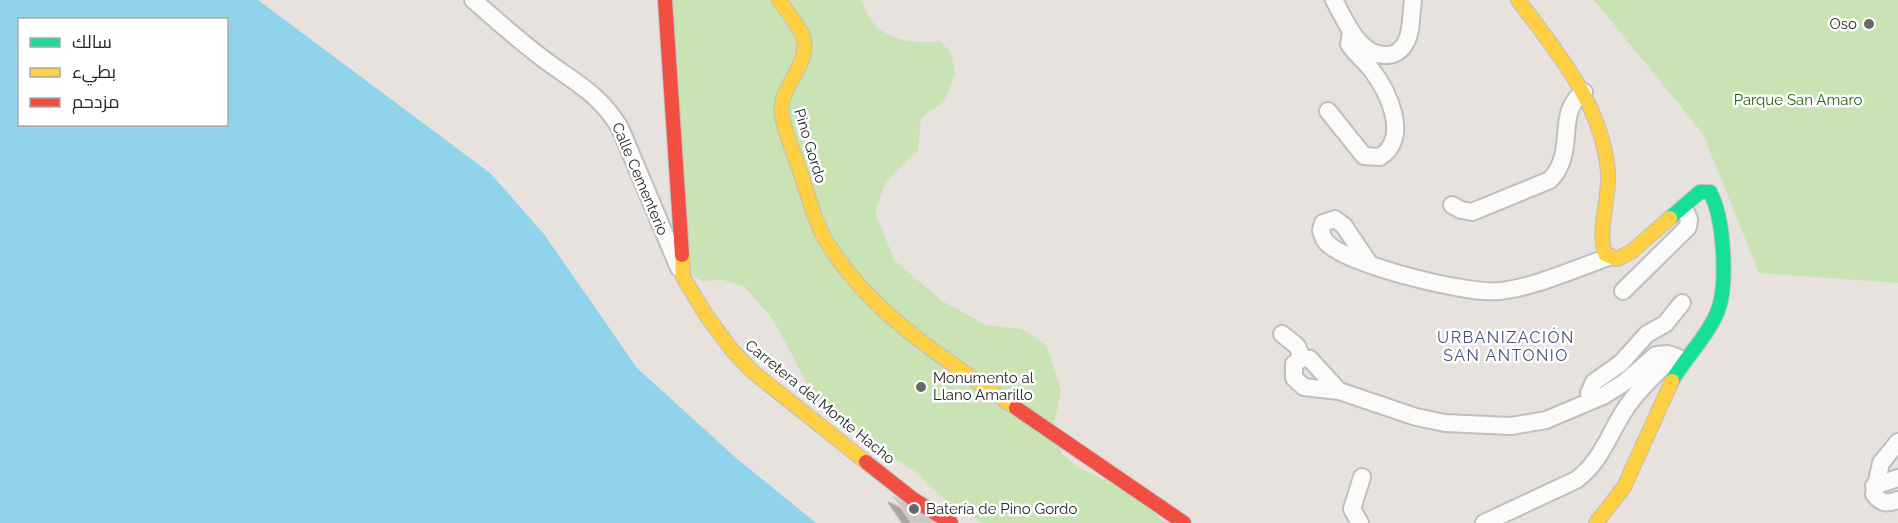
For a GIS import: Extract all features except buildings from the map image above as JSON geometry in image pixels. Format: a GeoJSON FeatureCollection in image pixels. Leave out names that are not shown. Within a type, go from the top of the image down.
{"type":"FeatureCollection","features":[{"type":"Feature","properties":{"kind":"street","name":"Calle Cementerio"},"geometry":{"type":"LineString","coordinates":[[473,0],[539,55],[591,91],[608,108],[620,128],[684,277]]}},
{"type":"Feature","properties":{"kind":"street","name":"Carretera del Monte Hacho"},"geometry":{"type":"LineString","coordinates":[[665,0],[684,277],[713,328],[753,372],[913,499],[951,523]]}},
{"type":"Feature","properties":{"kind":"street","name":"Pino Gordo"},"geometry":{"type":"LineString","coordinates":[[779,0],[802,36],[805,47],[804,58],[783,96],[781,114],[812,210],[825,240],[857,280],[906,329],[940,356],[1184,523]]}},
{"type":"Feature","properties":{"kind":"street"},"geometry":{"type":"LineString","coordinates":[[1334,0],[1351,32],[1372,53],[1394,54],[1407,39],[1413,0]]}},
{"type":"Feature","properties":{"kind":"street"},"geometry":{"type":"LineString","coordinates":[[1518,0],[1584,92],[1596,114],[1608,171],[1609,193],[1601,244],[1609,257]]}},
{"type":"Feature","properties":{"kind":"street"},"geometry":{"type":"LineString","coordinates":[[1328,111],[1364,156],[1380,157],[1391,147],[1396,133],[1395,119],[1375,75],[1349,44],[1351,32]]}},
{"type":"Feature","properties":{"kind":"street"},"geometry":{"type":"LineString","coordinates":[[1452,205],[1472,212],[1550,180],[1560,170],[1565,158],[1570,108],[1584,92]]}},
{"type":"Feature","properties":{"kind":"street"},"geometry":{"type":"LineString","coordinates":[[1369,263],[1442,285],[1488,292],[1519,287],[1609,257],[1617,259],[1632,252],[1700,192],[1710,192],[1713,196],[1724,280],[1723,296],[1711,326],[1627,407],[1600,455],[1587,472],[1570,483],[1484,523]]}},
{"type":"Feature","properties":{"kind":"street"},"geometry":{"type":"LineString","coordinates":[[1623,291],[1688,227],[1689,219],[1683,208]]}},
{"type":"Feature","properties":{"kind":"street"},"geometry":{"type":"LineString","coordinates":[[1591,401],[1589,393],[1594,382],[1621,363],[1647,334],[1665,324],[1682,303]]}},
{"type":"Feature","properties":{"kind":"street"},"geometry":{"type":"LineString","coordinates":[[1282,334],[1297,346],[1302,358]]}},
{"type":"Feature","properties":{"kind":"street"},"geometry":{"type":"LineString","coordinates":[[1339,391],[1310,359],[1302,358],[1294,364],[1292,369],[1294,378],[1300,385],[1339,391],[1416,417],[1445,423],[1493,427],[1546,420],[1591,401],[1625,382],[1651,357],[1662,353],[1679,358]]}},
{"type":"Feature","properties":{"kind":"street"},"geometry":{"type":"LineString","coordinates":[[1596,523],[1605,514],[1628,478],[1679,358]]}},
{"type":"Feature","properties":{"kind":"street"},"geometry":{"type":"LineString","coordinates":[[1898,442],[1881,463],[1874,486],[1874,494],[1878,500],[1885,503],[1898,500]]}},
{"type":"Feature","properties":{"kind":"street"},"geometry":{"type":"LineString","coordinates":[[1360,523],[1352,509],[1362,477]]}},
{"type":"Feature","properties":{"kind":"street"},"geometry":{"type":"LineString","coordinates":[[1874,486],[1898,477]]}},
{"type":"Feature","properties":{"kind":"green space"},"geometry":{"type":"Polygon","coordinates":[[[659,0],[862,0],[873,23],[882,31],[914,42],[940,41],[951,53],[955,73],[945,101],[921,117],[918,151],[885,183],[875,213],[895,261],[942,301],[986,325],[1022,329],[1047,346],[1061,390],[1053,430],[1062,454],[1079,468],[1124,489],[1167,523],[983,523],[950,504],[913,470],[822,412],[774,321],[745,287],[723,280],[702,281],[688,273],[659,0]]]}},
{"type":"Feature","properties":{"kind":"green space","name":"Parque San Amaro"},"geometry":{"type":"Polygon","coordinates":[[[1594,0],[1898,0],[1898,283],[1759,273],[1703,134],[1594,0]]]}},
{"type":"Feature","properties":{"kind":"water"},"geometry":{"type":"Polygon","coordinates":[[[0,0],[258,0],[490,173],[544,234],[637,368],[735,457],[816,523],[0,523],[0,0]]]}},
{"type":"Feature","properties":{"kind":"traffic: fast"},"geometry":{"type":"LineString","coordinates":[[1670,218],[1700,192],[1710,192],[1719,218],[1724,271],[1723,288],[1716,315],[1707,332],[1672,381]]}},
{"type":"Feature","properties":{"kind":"traffic: slow"},"geometry":{"type":"LineString","coordinates":[[779,0],[800,30],[804,45],[803,56],[784,95],[782,116],[815,217],[828,244],[846,270],[889,315],[939,355],[1016,408]]}},
{"type":"Feature","properties":{"kind":"traffic: slow"},"geometry":{"type":"LineString","coordinates":[[1518,0],[1562,59],[1587,101],[1597,124],[1608,172],[1602,234],[1605,254],[1617,259],[1631,252],[1670,218]]}},
{"type":"Feature","properties":{"kind":"traffic: slow"},"geometry":{"type":"LineString","coordinates":[[682,255],[683,277],[706,315],[732,350],[753,372],[866,462]]}},
{"type":"Feature","properties":{"kind":"traffic: slow"},"geometry":{"type":"LineString","coordinates":[[1596,523],[1624,487],[1672,381]]}},
{"type":"Feature","properties":{"kind":"traffic: jam"},"geometry":{"type":"LineString","coordinates":[[665,0],[682,255]]}},
{"type":"Feature","properties":{"kind":"traffic: jam"},"geometry":{"type":"LineString","coordinates":[[1016,408],[1184,523]]}},
{"type":"Feature","properties":{"kind":"traffic: jam"},"geometry":{"type":"LineString","coordinates":[[866,462],[913,499],[951,523]]}},
{"type":"Feature","properties":{"kind":"place","name":"Oso"},"geometry":{"type":"Point","coordinates":[1869,24]}},
{"type":"Feature","properties":{"kind":"place","name":"Monumento al Llano Amarillo"},"geometry":{"type":"Point","coordinates":[921,387]}},
{"type":"Feature","properties":{"kind":"place","name":"Batería de Pino Gordo"},"geometry":{"type":"Point","coordinates":[914,509]}},
{"type":"Feature","properties":{"kind":"district","name":"URBANIZACIÓN SAN ANTONIO"},"geometry":{"type":"Point","coordinates":[1506,346]}}]}
